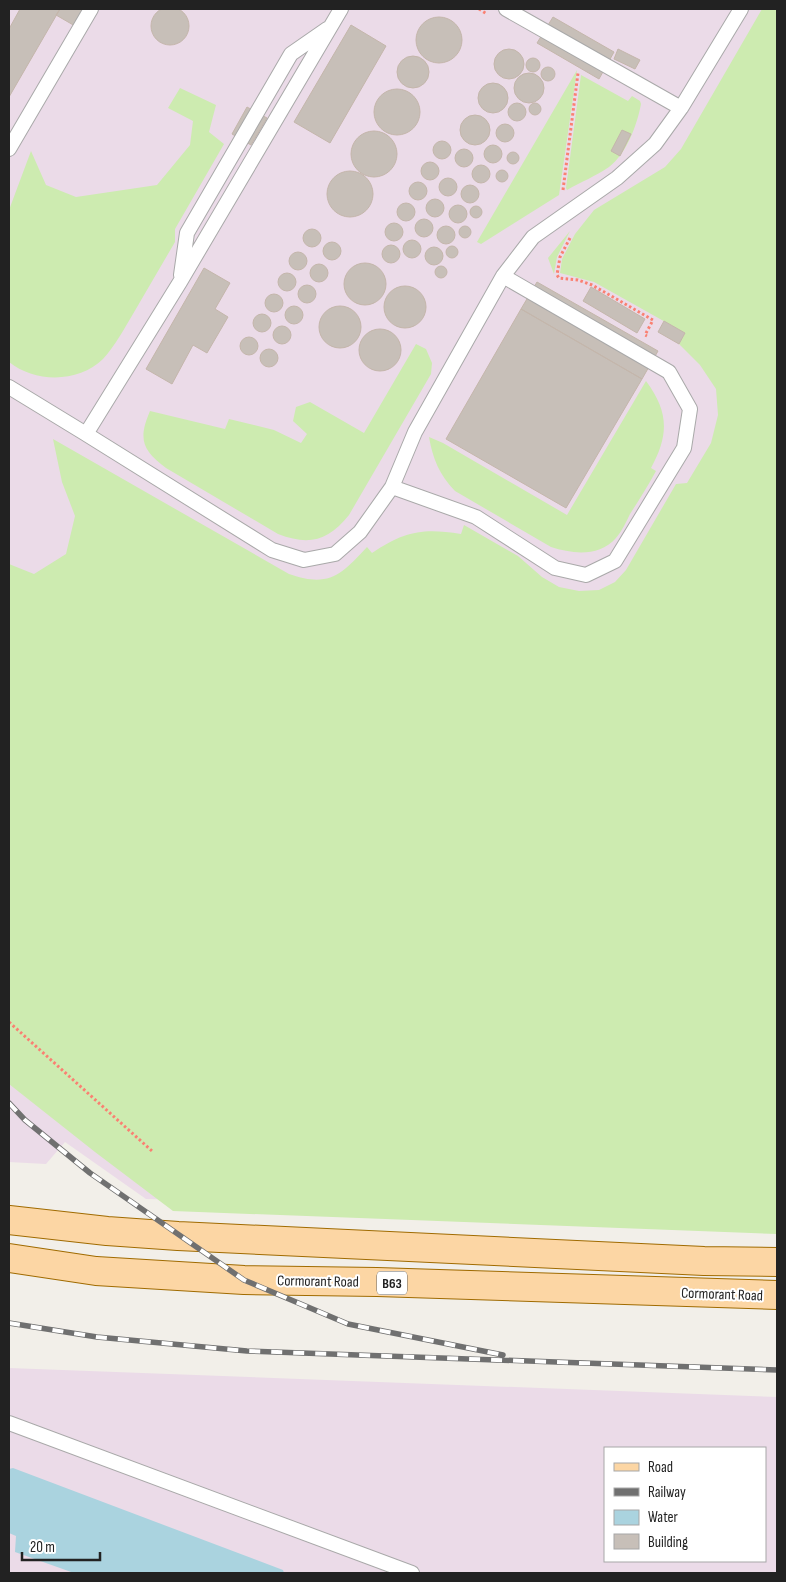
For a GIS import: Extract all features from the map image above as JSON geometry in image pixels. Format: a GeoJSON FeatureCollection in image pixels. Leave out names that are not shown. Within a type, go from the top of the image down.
{"type":"FeatureCollection","features":[{"type":"Feature","properties":{"kind":"main road"},"geometry":{"type":"LineString","coordinates":[[9,1220],[107,1232],[178,1236],[684,1260],[777,1262]]}},
{"type":"Feature","properties":{"kind":"main road","name":"Cormorant Road"},"geometry":{"type":"LineString","coordinates":[[9,1258],[96,1271],[244,1280],[377,1282],[777,1295]]}},
{"type":"Feature","properties":{"kind":"lane"},"geometry":{"type":"LineString","coordinates":[[9,149],[91,9]]}},
{"type":"Feature","properties":{"kind":"lane"},"geometry":{"type":"LineString","coordinates":[[86,434],[180,282],[341,9]]}},
{"type":"Feature","properties":{"kind":"lane"},"geometry":{"type":"LineString","coordinates":[[506,9],[682,108]]}},
{"type":"Feature","properties":{"kind":"lane"},"geometry":{"type":"LineString","coordinates":[[9,387],[272,550],[304,560],[335,554],[360,532],[392,487],[414,432],[503,276],[533,237],[617,178],[655,144],[682,108],[741,9]]}},
{"type":"Feature","properties":{"kind":"lane"},"geometry":{"type":"LineString","coordinates":[[180,282],[186,233],[291,54],[332,26]]}},
{"type":"Feature","properties":{"kind":"lane"},"geometry":{"type":"LineString","coordinates":[[392,487],[476,516],[554,568],[586,575],[616,561],[684,448],[690,409],[670,372],[503,276]]}},
{"type":"Feature","properties":{"kind":"lane"},"geometry":{"type":"LineString","coordinates":[[9,1423],[412,1573]]}},
{"type":"Feature","properties":{"kind":"path"},"geometry":{"type":"LineString","coordinates":[[563,191],[578,73]]}},
{"type":"Feature","properties":{"kind":"path"},"geometry":{"type":"LineString","coordinates":[[572,233],[560,257],[557,275],[559,278],[578,280],[592,285],[653,320],[645,334],[653,339]]}},
{"type":"Feature","properties":{"kind":"path"},"geometry":{"type":"LineString","coordinates":[[9,1022],[152,1151]]}},
{"type":"Feature","properties":{"kind":"shaded area"},"geometry":{"type":"Polygon","coordinates":[[[9,9],[777,9],[777,404],[314,1203],[146,1199],[65,1142],[46,1164],[9,1162],[9,9]]]}},
{"type":"Feature","properties":{"kind":"shaded area"},"geometry":{"type":"Polygon","coordinates":[[[9,1368],[777,1397],[777,1573],[9,1573],[9,1368]]]}},
{"type":"Feature","properties":{"kind":"green space"},"geometry":{"type":"Polygon","coordinates":[[[762,9],[777,9],[777,1234],[173,1211],[9,1084],[9,564],[34,574],[66,554],[75,516],[62,482],[53,439],[289,574],[303,578],[314,580],[333,576],[341,572],[367,547],[372,553],[394,540],[415,533],[436,531],[461,534],[464,525],[518,556],[542,577],[559,587],[579,591],[599,590],[615,582],[626,570],[676,484],[687,483],[711,443],[718,415],[716,389],[700,365],[679,344],[685,333],[594,282],[560,273],[562,259],[575,234],[594,210],[665,167],[681,149],[762,9]]]}},
{"type":"Feature","properties":{"kind":"green space"},"geometry":{"type":"Polygon","coordinates":[[[577,70],[559,195],[481,244],[477,242],[577,70]]]}},
{"type":"Feature","properties":{"kind":"green space"},"geometry":{"type":"Polygon","coordinates":[[[581,75],[628,101],[632,96],[640,101],[641,104],[630,138],[615,161],[609,167],[567,190],[566,188],[581,75]]]}},
{"type":"Feature","properties":{"kind":"green space"},"geometry":{"type":"Polygon","coordinates":[[[180,88],[216,105],[209,132],[224,144],[175,229],[175,242],[119,337],[103,359],[82,373],[70,376],[44,377],[20,369],[9,362],[9,210],[31,151],[46,185],[76,197],[157,185],[190,145],[193,121],[168,108],[180,88]]]}},
{"type":"Feature","properties":{"kind":"green space"},"geometry":{"type":"Polygon","coordinates":[[[570,231],[557,257],[554,274],[548,258],[570,231]]]}},
{"type":"Feature","properties":{"kind":"green space"},"geometry":{"type":"Polygon","coordinates":[[[416,344],[426,349],[432,363],[431,374],[349,515],[333,531],[317,539],[299,540],[278,534],[166,468],[158,462],[144,443],[144,429],[150,411],[225,429],[229,419],[274,430],[301,443],[307,434],[293,421],[296,407],[310,402],[364,433],[416,344]]]}},
{"type":"Feature","properties":{"kind":"green space"},"geometry":{"type":"Polygon","coordinates":[[[646,381],[659,403],[664,424],[661,445],[651,468],[656,471],[616,538],[609,544],[594,551],[577,552],[551,547],[455,491],[441,472],[432,452],[429,437],[443,443],[567,515],[646,381]]]}},
{"type":"Feature","properties":{"kind":"water"},"geometry":{"type":"Polygon","coordinates":[[[13,1468],[283,1570],[284,1573],[74,1573],[15,1552],[16,1536],[9,1533],[9,1469],[13,1468]]]}},
{"type":"Feature","properties":{"kind":"building"},"geometry":{"type":"Polygon","coordinates":[[[170,7],[183,13],[189,26],[183,39],[170,45],[157,39],[151,26],[157,13],[170,7]]]}},
{"type":"Feature","properties":{"kind":"building"},"geometry":{"type":"Polygon","coordinates":[[[20,9],[60,9],[9,97],[9,29],[20,9]]]}},
{"type":"Feature","properties":{"kind":"building"},"geometry":{"type":"Polygon","coordinates":[[[60,9],[84,9],[75,26],[56,15],[60,9]]]}},
{"type":"Feature","properties":{"kind":"building"},"geometry":{"type":"Polygon","coordinates":[[[435,17],[443,17],[452,21],[458,27],[462,40],[458,53],[452,59],[443,63],[435,63],[426,59],[420,53],[416,44],[416,36],[420,27],[426,21],[435,17]]]}},
{"type":"Feature","properties":{"kind":"building"},"geometry":{"type":"Polygon","coordinates":[[[553,17],[614,52],[599,79],[537,43],[553,17]]]}},
{"type":"Feature","properties":{"kind":"building"},"geometry":{"type":"Polygon","coordinates":[[[351,25],[386,46],[330,143],[294,122],[351,25]]]}},
{"type":"Feature","properties":{"kind":"building"},"geometry":{"type":"Polygon","coordinates":[[[509,49],[515,50],[523,58],[523,70],[515,78],[509,79],[503,78],[495,70],[494,64],[495,58],[503,50],[509,49]]]}},
{"type":"Feature","properties":{"kind":"building"},"geometry":{"type":"Polygon","coordinates":[[[618,49],[640,60],[635,69],[614,59],[618,49]]]}},
{"type":"Feature","properties":{"kind":"building"},"geometry":{"type":"Polygon","coordinates":[[[413,56],[419,57],[424,61],[428,66],[428,78],[424,83],[419,87],[413,88],[407,87],[402,83],[398,78],[397,72],[398,66],[402,61],[407,57],[413,56]]]}},
{"type":"Feature","properties":{"kind":"building"},"geometry":{"type":"Polygon","coordinates":[[[533,58],[538,60],[540,65],[538,70],[533,72],[528,70],[526,65],[528,60],[533,58]]]}},
{"type":"Feature","properties":{"kind":"building"},"geometry":{"type":"Polygon","coordinates":[[[548,67],[553,69],[555,74],[553,79],[548,81],[543,79],[541,74],[543,69],[548,67]]]}},
{"type":"Feature","properties":{"kind":"building"},"geometry":{"type":"Polygon","coordinates":[[[529,73],[535,74],[543,82],[543,94],[535,102],[529,103],[523,102],[515,94],[514,88],[515,82],[523,74],[529,73]]]}},
{"type":"Feature","properties":{"kind":"building"},"geometry":{"type":"Polygon","coordinates":[[[493,83],[499,84],[507,92],[507,104],[499,112],[493,113],[487,112],[479,104],[478,98],[479,92],[487,84],[493,83]]]}},
{"type":"Feature","properties":{"kind":"building"},"geometry":{"type":"Polygon","coordinates":[[[393,89],[401,89],[410,93],[416,99],[420,112],[416,125],[410,131],[401,135],[393,135],[384,131],[378,125],[374,116],[374,108],[378,99],[384,93],[393,89]]]}},
{"type":"Feature","properties":{"kind":"building"},"geometry":{"type":"Polygon","coordinates":[[[513,103],[521,103],[526,108],[524,119],[513,121],[508,116],[508,108],[513,103]]]}},
{"type":"Feature","properties":{"kind":"building"},"geometry":{"type":"Polygon","coordinates":[[[533,103],[537,103],[541,109],[537,115],[533,115],[529,111],[529,107],[533,103]]]}},
{"type":"Feature","properties":{"kind":"building"},"geometry":{"type":"Polygon","coordinates":[[[247,107],[267,118],[251,145],[232,134],[247,107]]]}},
{"type":"Feature","properties":{"kind":"building"},"geometry":{"type":"Polygon","coordinates":[[[475,115],[481,116],[489,124],[489,136],[481,144],[475,145],[469,144],[461,136],[460,130],[461,124],[469,116],[475,115]]]}},
{"type":"Feature","properties":{"kind":"building"},"geometry":{"type":"Polygon","coordinates":[[[501,124],[509,124],[514,129],[512,140],[501,142],[496,137],[496,129],[501,124]]]}},
{"type":"Feature","properties":{"kind":"building"},"geometry":{"type":"Polygon","coordinates":[[[622,130],[631,134],[620,156],[611,151],[622,130]]]}},
{"type":"Feature","properties":{"kind":"building"},"geometry":{"type":"Polygon","coordinates":[[[370,131],[378,131],[387,135],[393,141],[397,154],[393,167],[387,173],[378,177],[370,177],[361,173],[355,167],[351,158],[351,150],[355,141],[361,135],[370,131]]]}},
{"type":"Feature","properties":{"kind":"building"},"geometry":{"type":"Polygon","coordinates":[[[438,141],[446,141],[451,146],[449,157],[438,159],[433,154],[433,146],[438,141]]]}},
{"type":"Feature","properties":{"kind":"building"},"geometry":{"type":"Polygon","coordinates":[[[489,145],[497,145],[502,150],[500,161],[489,163],[484,158],[484,150],[489,145]]]}},
{"type":"Feature","properties":{"kind":"building"},"geometry":{"type":"Polygon","coordinates":[[[460,149],[468,149],[473,154],[471,165],[460,167],[455,162],[455,154],[460,149]]]}},
{"type":"Feature","properties":{"kind":"building"},"geometry":{"type":"Polygon","coordinates":[[[511,152],[515,152],[519,158],[515,164],[511,164],[507,160],[507,156],[511,152]]]}},
{"type":"Feature","properties":{"kind":"building"},"geometry":{"type":"Polygon","coordinates":[[[426,162],[434,162],[439,167],[437,178],[426,180],[421,175],[421,167],[426,162]]]}},
{"type":"Feature","properties":{"kind":"building"},"geometry":{"type":"Polygon","coordinates":[[[477,165],[485,165],[490,170],[488,181],[477,183],[472,178],[472,170],[477,165]]]}},
{"type":"Feature","properties":{"kind":"building"},"geometry":{"type":"Polygon","coordinates":[[[500,170],[504,170],[508,176],[504,182],[500,182],[496,178],[496,174],[500,170]]]}},
{"type":"Feature","properties":{"kind":"building"},"geometry":{"type":"Polygon","coordinates":[[[346,171],[354,171],[363,175],[369,181],[373,194],[369,207],[363,213],[354,217],[346,217],[337,213],[331,207],[327,198],[327,190],[331,181],[337,175],[346,171]]]}},
{"type":"Feature","properties":{"kind":"building"},"geometry":{"type":"Polygon","coordinates":[[[444,178],[452,178],[457,183],[455,194],[444,196],[439,191],[439,183],[444,178]]]}},
{"type":"Feature","properties":{"kind":"building"},"geometry":{"type":"Polygon","coordinates":[[[414,182],[422,182],[427,187],[425,198],[414,200],[409,195],[409,187],[414,182]]]}},
{"type":"Feature","properties":{"kind":"building"},"geometry":{"type":"Polygon","coordinates":[[[466,185],[474,185],[479,190],[477,201],[466,203],[461,198],[461,190],[466,185]]]}},
{"type":"Feature","properties":{"kind":"building"},"geometry":{"type":"Polygon","coordinates":[[[431,199],[439,199],[444,204],[442,215],[431,217],[426,212],[426,204],[431,199]]]}},
{"type":"Feature","properties":{"kind":"building"},"geometry":{"type":"Polygon","coordinates":[[[402,203],[410,203],[415,208],[413,219],[402,221],[397,216],[397,208],[402,203]]]}},
{"type":"Feature","properties":{"kind":"building"},"geometry":{"type":"Polygon","coordinates":[[[454,205],[462,205],[467,210],[465,221],[454,223],[449,218],[449,210],[454,205]]]}},
{"type":"Feature","properties":{"kind":"building"},"geometry":{"type":"Polygon","coordinates":[[[474,206],[478,206],[482,212],[478,218],[474,218],[470,214],[470,210],[474,206]]]}},
{"type":"Feature","properties":{"kind":"building"},"geometry":{"type":"Polygon","coordinates":[[[420,219],[428,219],[433,224],[431,235],[420,237],[415,232],[415,224],[420,219]]]}},
{"type":"Feature","properties":{"kind":"building"},"geometry":{"type":"Polygon","coordinates":[[[390,223],[398,223],[403,228],[401,239],[390,241],[385,236],[385,228],[390,223]]]}},
{"type":"Feature","properties":{"kind":"building"},"geometry":{"type":"Polygon","coordinates":[[[442,226],[450,226],[455,231],[453,242],[442,244],[437,239],[437,231],[442,226]]]}},
{"type":"Feature","properties":{"kind":"building"},"geometry":{"type":"Polygon","coordinates":[[[463,226],[467,226],[471,232],[467,238],[463,238],[459,234],[459,230],[463,226]]]}},
{"type":"Feature","properties":{"kind":"building"},"geometry":{"type":"Polygon","coordinates":[[[308,229],[316,229],[321,234],[319,245],[308,247],[303,242],[303,234],[308,229]]]}},
{"type":"Feature","properties":{"kind":"building"},"geometry":{"type":"Polygon","coordinates":[[[408,240],[416,240],[421,245],[419,256],[408,258],[403,253],[403,245],[408,240]]]}},
{"type":"Feature","properties":{"kind":"building"},"geometry":{"type":"Polygon","coordinates":[[[328,242],[336,242],[341,247],[339,258],[328,260],[323,255],[323,247],[328,242]]]}},
{"type":"Feature","properties":{"kind":"building"},"geometry":{"type":"Polygon","coordinates":[[[387,245],[395,245],[400,250],[398,261],[387,263],[382,258],[382,250],[387,245]]]}},
{"type":"Feature","properties":{"kind":"building"},"geometry":{"type":"Polygon","coordinates":[[[450,246],[454,246],[458,252],[454,258],[450,258],[446,254],[446,250],[450,246]]]}},
{"type":"Feature","properties":{"kind":"building"},"geometry":{"type":"Polygon","coordinates":[[[430,247],[438,247],[443,252],[441,263],[430,265],[425,260],[425,252],[430,247]]]}},
{"type":"Feature","properties":{"kind":"building"},"geometry":{"type":"Polygon","coordinates":[[[294,252],[302,252],[307,257],[305,268],[294,270],[289,265],[289,257],[294,252]]]}},
{"type":"Feature","properties":{"kind":"building"},"geometry":{"type":"Polygon","coordinates":[[[369,263],[377,266],[383,272],[386,284],[383,296],[377,302],[361,305],[353,302],[347,296],[344,280],[347,272],[353,266],[369,263]]]}},
{"type":"Feature","properties":{"kind":"building"},"geometry":{"type":"Polygon","coordinates":[[[315,264],[323,264],[328,269],[326,280],[315,282],[310,277],[310,269],[315,264]]]}},
{"type":"Feature","properties":{"kind":"building"},"geometry":{"type":"Polygon","coordinates":[[[439,266],[443,266],[447,272],[443,278],[439,278],[435,274],[435,270],[439,266]]]}},
{"type":"Feature","properties":{"kind":"building"},"geometry":{"type":"Polygon","coordinates":[[[204,268],[230,283],[215,309],[228,317],[207,353],[193,345],[172,384],[146,369],[204,268]]]}},
{"type":"Feature","properties":{"kind":"building"},"geometry":{"type":"Polygon","coordinates":[[[283,273],[291,273],[296,278],[294,289],[283,291],[278,286],[278,278],[283,273]]]}},
{"type":"Feature","properties":{"kind":"building"},"geometry":{"type":"Polygon","coordinates":[[[537,282],[658,351],[642,379],[521,309],[537,282]]]}},
{"type":"Feature","properties":{"kind":"building"},"geometry":{"type":"Polygon","coordinates":[[[303,285],[311,285],[316,290],[314,301],[303,303],[298,298],[298,290],[303,285]]]}},
{"type":"Feature","properties":{"kind":"building"},"geometry":{"type":"Polygon","coordinates":[[[401,286],[409,286],[420,292],[426,307],[420,322],[409,328],[401,328],[390,322],[384,311],[384,303],[390,292],[401,286]]]}},
{"type":"Feature","properties":{"kind":"building"},"geometry":{"type":"Polygon","coordinates":[[[591,287],[645,319],[637,333],[583,301],[591,287]]]}},
{"type":"Feature","properties":{"kind":"building"},"geometry":{"type":"Polygon","coordinates":[[[270,294],[278,294],[283,299],[281,310],[270,312],[265,307],[265,299],[270,294]]]}},
{"type":"Feature","properties":{"kind":"building"},"geometry":{"type":"Polygon","coordinates":[[[290,306],[298,306],[303,311],[301,322],[290,324],[285,319],[285,311],[290,306]]]}},
{"type":"Feature","properties":{"kind":"building"},"geometry":{"type":"Polygon","coordinates":[[[344,306],[352,309],[358,315],[361,327],[358,339],[352,345],[336,348],[328,345],[322,339],[319,323],[322,315],[328,309],[344,306]]]}},
{"type":"Feature","properties":{"kind":"building"},"geometry":{"type":"Polygon","coordinates":[[[521,309],[642,379],[566,508],[446,439],[521,309]]]}},
{"type":"Feature","properties":{"kind":"building"},"geometry":{"type":"Polygon","coordinates":[[[258,314],[266,314],[271,319],[269,330],[258,332],[253,327],[253,319],[258,314]]]}},
{"type":"Feature","properties":{"kind":"building"},"geometry":{"type":"Polygon","coordinates":[[[664,321],[685,333],[679,344],[658,332],[664,321]]]}},
{"type":"Feature","properties":{"kind":"building"},"geometry":{"type":"Polygon","coordinates":[[[278,326],[286,326],[291,331],[289,342],[278,344],[273,339],[273,331],[278,326]]]}},
{"type":"Feature","properties":{"kind":"building"},"geometry":{"type":"Polygon","coordinates":[[[376,329],[384,329],[395,335],[401,350],[395,365],[384,371],[376,371],[365,365],[359,354],[359,346],[365,335],[376,329]]]}},
{"type":"Feature","properties":{"kind":"building"},"geometry":{"type":"Polygon","coordinates":[[[245,337],[253,337],[258,342],[256,353],[245,355],[240,350],[240,342],[245,337]]]}},
{"type":"Feature","properties":{"kind":"building"},"geometry":{"type":"Polygon","coordinates":[[[265,349],[273,349],[278,354],[276,365],[265,367],[260,362],[260,354],[265,349]]]}},
{"type":"Feature","properties":{"kind":"railway"},"geometry":{"type":"LineString","coordinates":[[9,1103],[25,1120],[90,1173],[244,1280],[348,1324],[503,1355]]}},
{"type":"Feature","properties":{"kind":"railway"},"geometry":{"type":"LineString","coordinates":[[9,1323],[97,1337],[247,1351],[777,1370]]}}]}
